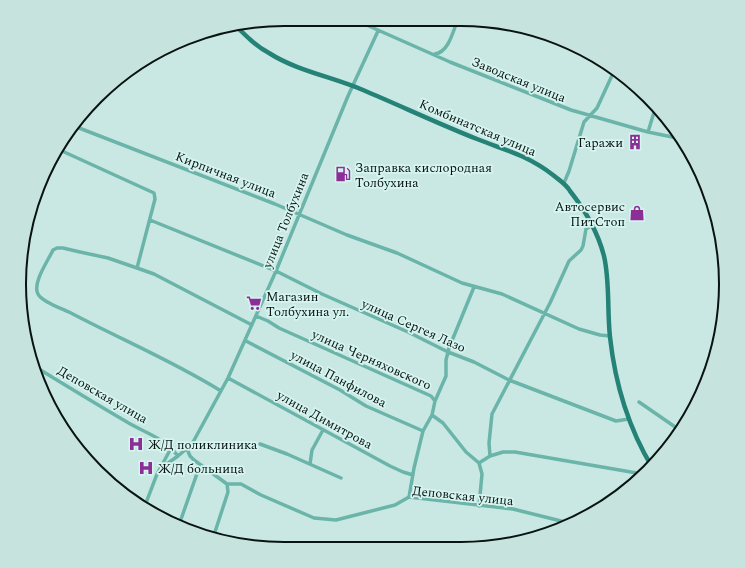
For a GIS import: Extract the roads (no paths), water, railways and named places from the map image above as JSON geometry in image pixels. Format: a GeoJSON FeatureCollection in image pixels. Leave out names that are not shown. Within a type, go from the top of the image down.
{"type":"FeatureCollection","features":[{"type":"Feature","properties":{"kind":"main road","name":"Комбинатская улица"},"geometry":{"type":"LineString","coordinates":[[240,30],[253,42],[284,62],[352,86],[464,134],[528,158],[564,183],[592,225],[604,257],[610,336],[616,375],[629,419],[638,442],[648,461]]}},
{"type":"Feature","properties":{"kind":"street","name":"Заводская улица"},"geometry":{"type":"LineString","coordinates":[[368,26],[450,62],[571,110],[648,132],[673,137]]}},
{"type":"Feature","properties":{"kind":"street"},"geometry":{"type":"LineString","coordinates":[[434,54],[440,53],[445,49],[455,26]]}},
{"type":"Feature","properties":{"kind":"street","name":"улица Толбухина"},"geometry":{"type":"LineString","coordinates":[[161,468],[187,449],[197,436],[228,378],[246,341],[276,271],[310,185],[352,86],[378,31]]}},
{"type":"Feature","properties":{"kind":"street"},"geometry":{"type":"LineString","coordinates":[[564,183],[580,139],[581,130],[589,115],[597,108],[612,75]]}},
{"type":"Feature","properties":{"kind":"street"},"geometry":{"type":"LineString","coordinates":[[648,132],[654,113]]}},
{"type":"Feature","properties":{"kind":"street","name":"Кирпичная улица"},"geometry":{"type":"LineString","coordinates":[[78,128],[426,265],[462,283],[502,294],[544,313]]}},
{"type":"Feature","properties":{"kind":"street"},"geometry":{"type":"LineString","coordinates":[[63,151],[154,193],[155,199],[138,268]]}},
{"type":"Feature","properties":{"kind":"street","name":"улица Сергея Лазо"},"geometry":{"type":"LineString","coordinates":[[150,220],[276,271],[322,294],[408,332],[448,352],[474,362],[509,380],[616,421],[629,419]]}},
{"type":"Feature","properties":{"kind":"street"},"geometry":{"type":"LineString","coordinates":[[490,456],[489,443],[492,414],[550,303],[569,261],[581,250],[586,229],[592,225]]}},
{"type":"Feature","properties":{"kind":"street"},"geometry":{"type":"LineString","coordinates":[[221,391],[202,379],[139,346],[117,337],[62,308],[43,300],[38,296],[36,288],[37,282],[53,250],[63,248],[108,258],[154,274],[252,325]]}},
{"type":"Feature","properties":{"kind":"street"},"geometry":{"type":"LineString","coordinates":[[409,497],[415,463],[423,432],[432,415],[446,376],[446,360],[448,352],[461,315],[474,287]]}},
{"type":"Feature","properties":{"kind":"street"},"geometry":{"type":"LineString","coordinates":[[544,313],[579,329],[600,335],[610,336]]}},
{"type":"Feature","properties":{"kind":"street","name":"улица Черняховского"},"geometry":{"type":"LineString","coordinates":[[256,316],[279,328],[431,396],[436,401]]}},
{"type":"Feature","properties":{"kind":"street","name":"улица Панфилова"},"geometry":{"type":"LineString","coordinates":[[246,341],[340,390],[366,406],[423,432]]}},
{"type":"Feature","properties":{"kind":"street","name":"Деповская улица"},"geometry":{"type":"LineString","coordinates":[[41,370],[170,446],[178,456]]}},
{"type":"Feature","properties":{"kind":"street","name":"улица Димитрова"},"geometry":{"type":"LineString","coordinates":[[228,378],[390,466],[413,475]]}},
{"type":"Feature","properties":{"kind":"street"},"geometry":{"type":"LineString","coordinates":[[639,402],[676,427]]}},
{"type":"Feature","properties":{"kind":"street"},"geometry":{"type":"LineString","coordinates":[[432,415],[443,423],[466,452],[479,463],[482,474],[479,506]]}},
{"type":"Feature","properties":{"kind":"street"},"geometry":{"type":"LineString","coordinates":[[310,464],[312,450],[323,430]]}},
{"type":"Feature","properties":{"kind":"street"},"geometry":{"type":"LineString","coordinates":[[260,444],[341,478]]}},
{"type":"Feature","properties":{"kind":"street"},"geometry":{"type":"LineString","coordinates":[[146,502],[170,446]]}},
{"type":"Feature","properties":{"kind":"street","name":"Деповская улица"},"geometry":{"type":"LineString","coordinates":[[187,449],[190,456],[200,465],[227,484],[241,484],[260,495],[314,518],[324,520],[336,520],[374,511],[395,505],[409,497],[513,509],[561,521]]}},
{"type":"Feature","properties":{"kind":"street"},"geometry":{"type":"LineString","coordinates":[[479,463],[490,456],[504,452],[515,452],[636,473]]}},
{"type":"Feature","properties":{"kind":"street"},"geometry":{"type":"LineString","coordinates":[[181,520],[200,465]]}},
{"type":"Feature","properties":{"kind":"street"},"geometry":{"type":"LineString","coordinates":[[215,532],[227,496],[227,484]]}},
{"type":"Feature","properties":{"kind":"place","name":"Гаражи"},"geometry":{"type":"Point","coordinates":[635,142]}},
{"type":"Feature","properties":{"kind":"place","name":"Заправка кислородная Толбухина"},"geometry":{"type":"Point","coordinates":[343,174]}},
{"type":"Feature","properties":{"kind":"place","name":"Автосервис ПитСтоп"},"geometry":{"type":"Point","coordinates":[637,213]}},
{"type":"Feature","properties":{"kind":"place","name":"Магазин Толбухина ул."},"geometry":{"type":"Point","coordinates":[254,303]}},
{"type":"Feature","properties":{"kind":"place","name":"Ж/Д поликлиника"},"geometry":{"type":"Point","coordinates":[136,444]}},
{"type":"Feature","properties":{"kind":"place","name":"Ж/Д больница"},"geometry":{"type":"Point","coordinates":[146,468]}}]}
